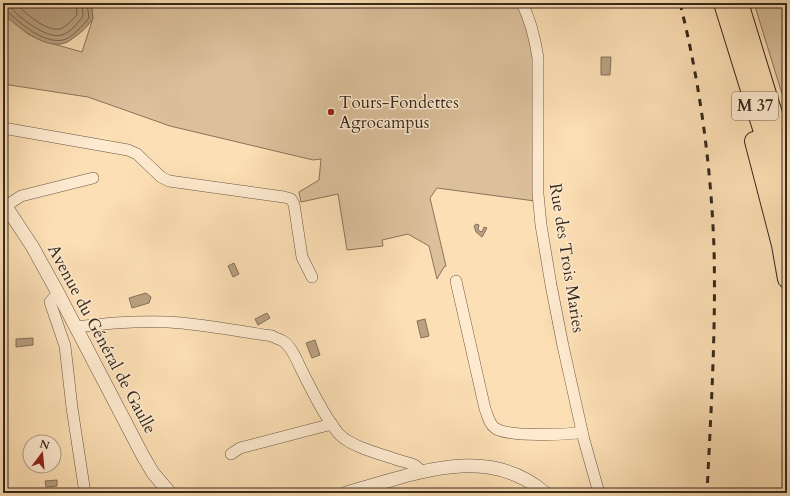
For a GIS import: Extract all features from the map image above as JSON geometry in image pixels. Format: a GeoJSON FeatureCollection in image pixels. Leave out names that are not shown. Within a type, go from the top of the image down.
{"type":"FeatureCollection","features":[{"type":"Feature","properties":{"kind":"highway","name":"M 37"},"geometry":{"type":"LineString","coordinates":[[723,3],[787,159]]}},
{"type":"Feature","properties":{"kind":"highway","name":"M 37"},"geometry":{"type":"LineString","coordinates":[[739,3],[753,77],[787,208]]}},
{"type":"Feature","properties":{"kind":"highway"},"geometry":{"type":"LineString","coordinates":[[787,127],[773,88],[753,77],[742,95],[781,245],[787,279]]}},
{"type":"Feature","properties":{"kind":"street","name":"Rue des Trois Maries"},"geometry":{"type":"LineString","coordinates":[[522,3],[536,40],[538,58],[538,194],[551,285],[582,432],[599,493]]}},
{"type":"Feature","properties":{"kind":"street"},"geometry":{"type":"LineString","coordinates":[[3,128],[128,150],[137,154],[161,177],[169,181],[292,199],[302,258],[312,277]]}},
{"type":"Feature","properties":{"kind":"street"},"geometry":{"type":"LineString","coordinates":[[4,204],[21,196],[93,178]]}},
{"type":"Feature","properties":{"kind":"street","name":"Avenue du Général de Gaulle"},"geometry":{"type":"LineString","coordinates":[[4,204],[29,241],[58,293],[143,456],[153,473],[170,493]]}},
{"type":"Feature","properties":{"kind":"street"},"geometry":{"type":"LineString","coordinates":[[456,281],[485,409],[494,428],[500,431],[516,434],[555,435],[582,432]]}},
{"type":"Feature","properties":{"kind":"street"},"geometry":{"type":"LineString","coordinates":[[58,293],[50,302],[65,346],[72,408],[85,493]]}},
{"type":"Feature","properties":{"kind":"street"},"geometry":{"type":"LineString","coordinates":[[76,327],[97,324],[167,322],[200,325],[272,336],[284,342],[296,357],[322,408],[339,434],[349,442],[384,455],[412,463],[418,467],[421,472]]}},
{"type":"Feature","properties":{"kind":"street"},"geometry":{"type":"LineString","coordinates":[[231,454],[240,448],[332,424]]}},
{"type":"Feature","properties":{"kind":"street"},"geometry":{"type":"LineString","coordinates":[[346,493],[448,466],[483,465],[523,478],[545,493]]}},
{"type":"Feature","properties":{"kind":"shaded area","name":"Tours-Fondettes Agrocampus"},"geometry":{"type":"Polygon","coordinates":[[[91,3],[522,3],[532,28],[535,201],[437,188],[430,198],[446,266],[437,279],[429,246],[408,234],[382,240],[383,246],[347,250],[338,194],[301,202],[299,192],[319,180],[321,159],[313,160],[170,126],[88,97],[3,84],[3,13],[28,34],[43,41],[82,52],[93,18],[91,3]]]}},
{"type":"Feature","properties":{"kind":"shaded area"},"geometry":{"type":"Polygon","coordinates":[[[754,3],[787,3],[787,100],[786,96],[783,97],[754,3]]]}},
{"type":"Feature","properties":{"kind":"water"},"geometry":{"type":"Polygon","coordinates":[[[3,3],[91,3],[93,18],[83,30],[68,42],[57,44],[49,43],[31,36],[3,13],[3,3]]]}},
{"type":"Feature","properties":{"kind":"water"},"geometry":{"type":"Polygon","coordinates":[[[601,57],[611,57],[610,75],[601,75],[601,57]]]}},
{"type":"Feature","properties":{"kind":"water"},"geometry":{"type":"Polygon","coordinates":[[[476,224],[479,225],[479,231],[482,232],[484,227],[487,228],[482,237],[476,232],[474,226],[476,224]]]}},
{"type":"Feature","properties":{"kind":"water"},"geometry":{"type":"Polygon","coordinates":[[[234,263],[239,274],[233,277],[228,266],[234,263]]]}},
{"type":"Feature","properties":{"kind":"water"},"geometry":{"type":"Polygon","coordinates":[[[146,293],[151,297],[149,303],[132,308],[129,298],[146,293]]]}},
{"type":"Feature","properties":{"kind":"water"},"geometry":{"type":"Polygon","coordinates":[[[267,313],[270,318],[258,325],[255,319],[267,313]]]}},
{"type":"Feature","properties":{"kind":"water"},"geometry":{"type":"Polygon","coordinates":[[[425,319],[429,336],[421,338],[417,321],[425,319]]]}},
{"type":"Feature","properties":{"kind":"water"},"geometry":{"type":"Polygon","coordinates":[[[33,338],[33,345],[16,347],[16,339],[33,338]]]}},
{"type":"Feature","properties":{"kind":"water"},"geometry":{"type":"Polygon","coordinates":[[[315,340],[320,355],[312,358],[306,343],[315,340]]]}},
{"type":"Feature","properties":{"kind":"water"},"geometry":{"type":"Polygon","coordinates":[[[57,480],[57,486],[46,487],[45,481],[57,480]]]}},
{"type":"Feature","properties":{"kind":"railway"},"geometry":{"type":"LineString","coordinates":[[680,3],[699,94],[710,186],[714,248],[714,340],[707,493]]}},
{"type":"Feature","properties":{"kind":"place","name":"Tours-Fondettes Agrocampus"},"geometry":{"type":"Point","coordinates":[331,112]}}]}
